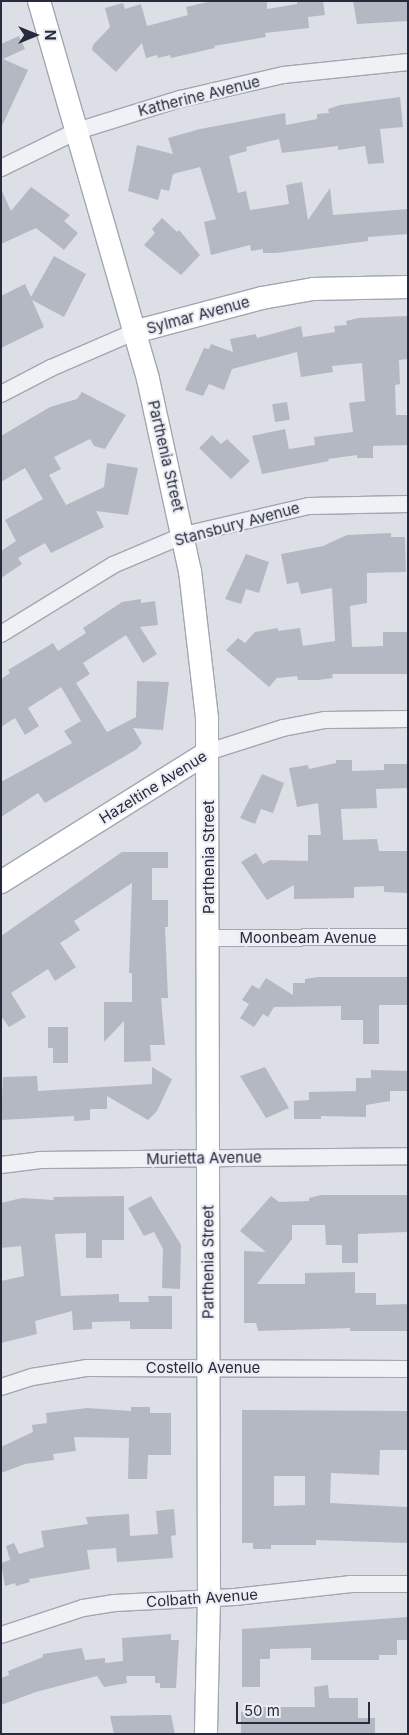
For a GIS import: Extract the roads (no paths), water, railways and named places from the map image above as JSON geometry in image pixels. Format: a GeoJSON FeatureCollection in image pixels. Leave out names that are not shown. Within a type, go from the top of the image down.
{"type":"FeatureCollection","features":[{"type":"Feature","properties":{"kind":"street","name":"Parthenia Street"},"geometry":{"type":"LineString","coordinates":[[39,1],[148,378],[184,535],[197,616],[208,752],[209,1599],[206,1734]]}},
{"type":"Feature","properties":{"kind":"street","name":"Katherine Avenue"},"geometry":{"type":"LineString","coordinates":[[1,168],[77,131],[180,99],[283,75],[408,62]]}},
{"type":"Feature","properties":{"kind":"street","name":"Sylmar Avenue"},"geometry":{"type":"LineString","coordinates":[[1,394],[51,368],[134,332],[262,298],[313,289],[408,287]]}},
{"type":"Feature","properties":{"kind":"street","name":"Stansbury Avenue"},"geometry":{"type":"LineString","coordinates":[[1,634],[113,565],[184,535],[309,506],[408,504]]}},
{"type":"Feature","properties":{"kind":"street","name":"Hazeltine Avenue"},"geometry":{"type":"LineString","coordinates":[[1,882],[208,752],[283,728],[325,720],[408,719]]}},
{"type":"Feature","properties":{"kind":"street","name":"Moonbeam Avenue"},"geometry":{"type":"LineString","coordinates":[[209,938],[408,938]]}},
{"type":"Feature","properties":{"kind":"street","name":"Murietta Avenue"},"geometry":{"type":"LineString","coordinates":[[1,1164],[40,1160],[408,1156]]}},
{"type":"Feature","properties":{"kind":"street","name":"Costello Avenue"},"geometry":{"type":"LineString","coordinates":[[1,1387],[32,1377],[87,1368],[408,1369]]}},
{"type":"Feature","properties":{"kind":"street","name":"Colbath Avenue"},"geometry":{"type":"LineString","coordinates":[[1,1635],[83,1608],[209,1599],[351,1584],[408,1584]]}}]}
